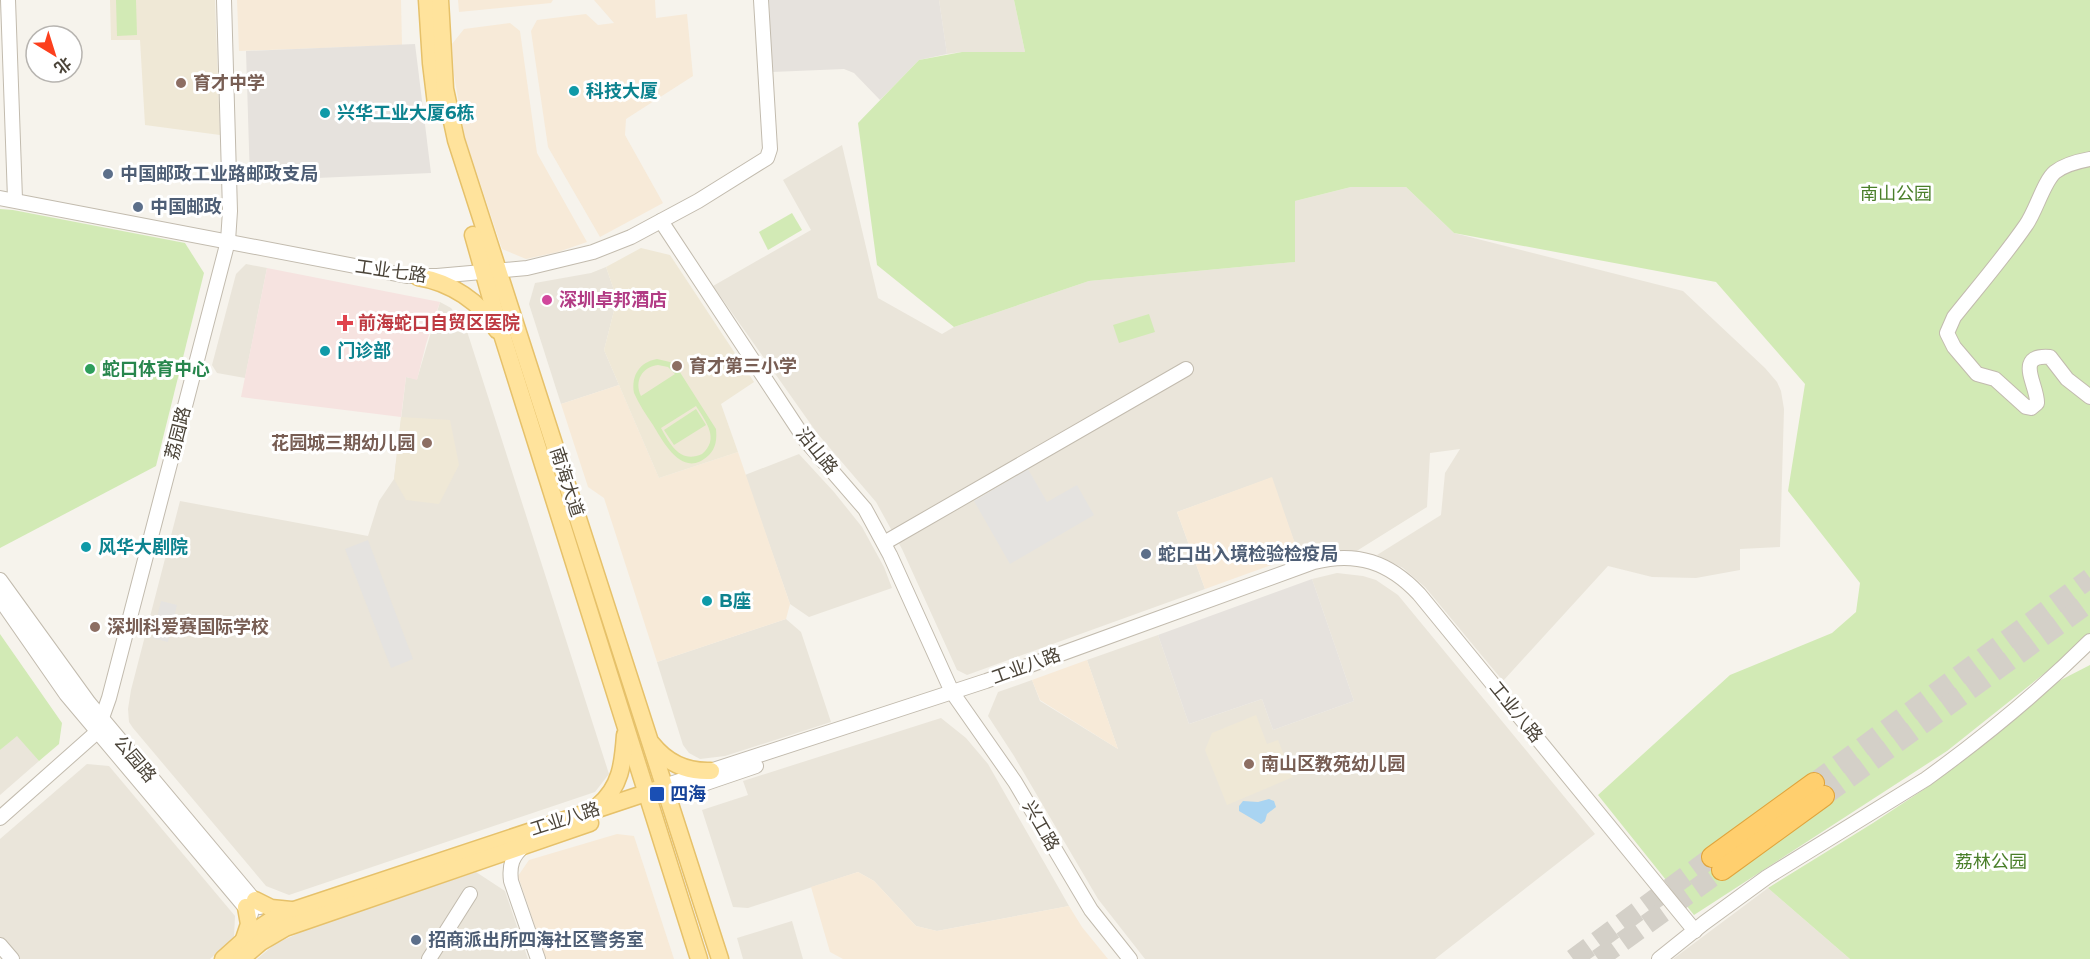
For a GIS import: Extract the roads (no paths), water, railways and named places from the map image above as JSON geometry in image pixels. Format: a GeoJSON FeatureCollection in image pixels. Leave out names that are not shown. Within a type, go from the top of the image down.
{"type":"FeatureCollection","features":[{"type":"Feature","properties":{"kind":"highway"},"geometry":{"type":"LineString","coordinates":[[1717,863],[1819,790]]}},
{"type":"Feature","properties":{"kind":"main road","name":"南海大道"},"geometry":{"type":"LineString","coordinates":[[427,0],[430,63],[439,116],[650,741],[720,959]]}},
{"type":"Feature","properties":{"kind":"main road","name":"南海大道"},"geometry":{"type":"LineString","coordinates":[[440,0],[442,62],[449,114],[473,196],[505,344],[699,959]]}},
{"type":"Feature","properties":{"kind":"main road"},"geometry":{"type":"LineString","coordinates":[[418,277],[436,281],[466,296],[494,324],[505,344]]}},
{"type":"Feature","properties":{"kind":"main road"},"geometry":{"type":"LineString","coordinates":[[593,810],[610,795],[620,776],[625,721]]}},
{"type":"Feature","properties":{"kind":"main road"},"geometry":{"type":"LineString","coordinates":[[650,741],[660,753],[680,766],[695,771],[711,771]]}},
{"type":"Feature","properties":{"kind":"main road","name":"工业八路"},"geometry":{"type":"LineString","coordinates":[[223,959],[244,939],[270,928],[525,845],[666,791]]}},
{"type":"Feature","properties":{"kind":"main road","name":"工业八路"},"geometry":{"type":"LineString","coordinates":[[241,959],[270,928],[292,910],[593,810],[649,797]]}},
{"type":"Feature","properties":{"kind":"main road"},"geometry":{"type":"LineString","coordinates":[[244,939],[249,924],[250,904],[292,910]]}},
{"type":"Feature","properties":{"kind":"street"},"geometry":{"type":"LineString","coordinates":[[8,0],[6,94],[15,200]]}},
{"type":"Feature","properties":{"kind":"street","name":"荔园路"},"geometry":{"type":"LineString","coordinates":[[100,726],[144,568],[228,241],[230,211],[224,0]]}},
{"type":"Feature","properties":{"kind":"street","name":"工业七路"},"geometry":{"type":"LineString","coordinates":[[0,198],[418,277],[527,268],[573,259],[613,245],[661,221],[767,158],[770,149],[761,0]]}},
{"type":"Feature","properties":{"kind":"street"},"geometry":{"type":"LineString","coordinates":[[2090,159],[2054,172],[2026,224],[1954,317],[1947,333],[1954,347],[1977,374],[1995,380],[2026,407],[2031,408],[2037,403],[2029,368],[2032,362],[2042,356],[2049,357],[2055,362],[2067,379],[2090,398]]}},
{"type":"Feature","properties":{"kind":"street","name":"沿山路"},"geometry":{"type":"LineString","coordinates":[[661,221],[806,441],[865,509],[884,543],[954,695]]}},
{"type":"Feature","properties":{"kind":"street"},"geometry":{"type":"LineString","coordinates":[[884,543],[1186,369]]}},
{"type":"Feature","properties":{"kind":"street","name":"工业八路"},"geometry":{"type":"LineString","coordinates":[[666,791],[954,695],[1317,569],[1346,564],[1370,569],[1394,582],[1412,599],[1696,930]]}},
{"type":"Feature","properties":{"kind":"street","name":"公园路"},"geometry":{"type":"LineString","coordinates":[[0,580],[100,726]]}},
{"type":"Feature","properties":{"kind":"street","name":"公园路"},"geometry":{"type":"LineString","coordinates":[[0,599],[58,685],[100,726],[270,928]]}},
{"type":"Feature","properties":{"kind":"street"},"geometry":{"type":"LineString","coordinates":[[1659,959],[1767,877],[1926,779],[1948,763],[2061,670],[2090,641]]}},
{"type":"Feature","properties":{"kind":"street","name":"工业八路"},"geometry":{"type":"LineString","coordinates":[[666,791],[711,771],[954,695]]}},
{"type":"Feature","properties":{"kind":"street","name":"兴工路"},"geometry":{"type":"LineString","coordinates":[[954,695],[1015,782],[1091,910],[1130,959]]}},
{"type":"Feature","properties":{"kind":"street"},"geometry":{"type":"LineString","coordinates":[[0,818],[100,726]]}},
{"type":"Feature","properties":{"kind":"street"},"geometry":{"type":"LineString","coordinates":[[525,845],[516,852],[511,860],[511,881],[538,959]]}},
{"type":"Feature","properties":{"kind":"street"},"geometry":{"type":"LineString","coordinates":[[480,860],[499,867],[511,881]]}},
{"type":"Feature","properties":{"kind":"street"},"geometry":{"type":"LineString","coordinates":[[429,959],[470,894]]}},
{"type":"Feature","properties":{"kind":"street"},"geometry":{"type":"LineString","coordinates":[[0,945],[12,959]]}},
{"type":"Feature","properties":{"kind":"water"},"geometry":{"type":"Polygon","coordinates":[[[1269,799],[1274,801],[1276,807],[1267,814],[1265,821],[1261,824],[1239,811],[1239,806],[1243,801],[1258,802],[1269,799]]]}},
{"type":"Feature","properties":{"kind":"tunnel"},"geometry":{"type":"LineString","coordinates":[[1814,783],[2090,578]]}},
{"type":"Feature","properties":{"kind":"tunnel"},"geometry":{"type":"LineString","coordinates":[[1824,796],[2090,602]]}},
{"type":"Feature","properties":{"kind":"tunnel"},"geometry":{"type":"LineString","coordinates":[[1573,959],[1712,857]]}},
{"type":"Feature","properties":{"kind":"tunnel"},"geometry":{"type":"LineString","coordinates":[[1598,959],[1722,870]]}},
{"type":"Feature","properties":{"kind":"place","name":"育才中学"},"geometry":{"type":"Point","coordinates":[181,83]}},
{"type":"Feature","properties":{"kind":"place","name":"科技大厦"},"geometry":{"type":"Point","coordinates":[574,91]}},
{"type":"Feature","properties":{"kind":"place","name":"兴华工业大厦6栋"},"geometry":{"type":"Point","coordinates":[325,113]}},
{"type":"Feature","properties":{"kind":"place","name":"中国邮政工业路邮政支局"},"geometry":{"type":"Point","coordinates":[108,174]}},
{"type":"Feature","properties":{"kind":"place","name":"中国邮政"},"geometry":{"type":"Point","coordinates":[138,207]}},
{"type":"Feature","properties":{"kind":"place","name":"深圳卓邦酒店"},"geometry":{"type":"Point","coordinates":[547,300]}},
{"type":"Feature","properties":{"kind":"place","name":"前海蛇口自贸区医院"},"geometry":{"type":"Point","coordinates":[345,323]}},
{"type":"Feature","properties":{"kind":"place","name":"门诊部"},"geometry":{"type":"Point","coordinates":[325,351]}},
{"type":"Feature","properties":{"kind":"place","name":"育才第三小学"},"geometry":{"type":"Point","coordinates":[677,366]}},
{"type":"Feature","properties":{"kind":"place","name":"蛇口体育中心"},"geometry":{"type":"Point","coordinates":[90,369]}},
{"type":"Feature","properties":{"kind":"place","name":"花园城三期幼儿园"},"geometry":{"type":"Point","coordinates":[427,443]}},
{"type":"Feature","properties":{"kind":"place","name":"风华大剧院"},"geometry":{"type":"Point","coordinates":[86,547]}},
{"type":"Feature","properties":{"kind":"place","name":"蛇口出入境检验检疫局"},"geometry":{"type":"Point","coordinates":[1146,554]}},
{"type":"Feature","properties":{"kind":"place","name":"B座"},"geometry":{"type":"Point","coordinates":[707,601]}},
{"type":"Feature","properties":{"kind":"place","name":"深圳科爱赛国际学校"},"geometry":{"type":"Point","coordinates":[95,627]}},
{"type":"Feature","properties":{"kind":"place","name":"南山区教苑幼儿园"},"geometry":{"type":"Point","coordinates":[1249,764]}},
{"type":"Feature","properties":{"kind":"place","name":"四海"},"geometry":{"type":"Point","coordinates":[657,794]}},
{"type":"Feature","properties":{"kind":"place","name":"招商派出所四海社区警务室"},"geometry":{"type":"Point","coordinates":[416,940]}},
{"type":"Feature","properties":{"kind":"park label","name":"南山公园"},"geometry":{"type":"Point","coordinates":[1896,194]}},
{"type":"Feature","properties":{"kind":"park label","name":"荔林公园"},"geometry":{"type":"Point","coordinates":[1991,862]}}]}
